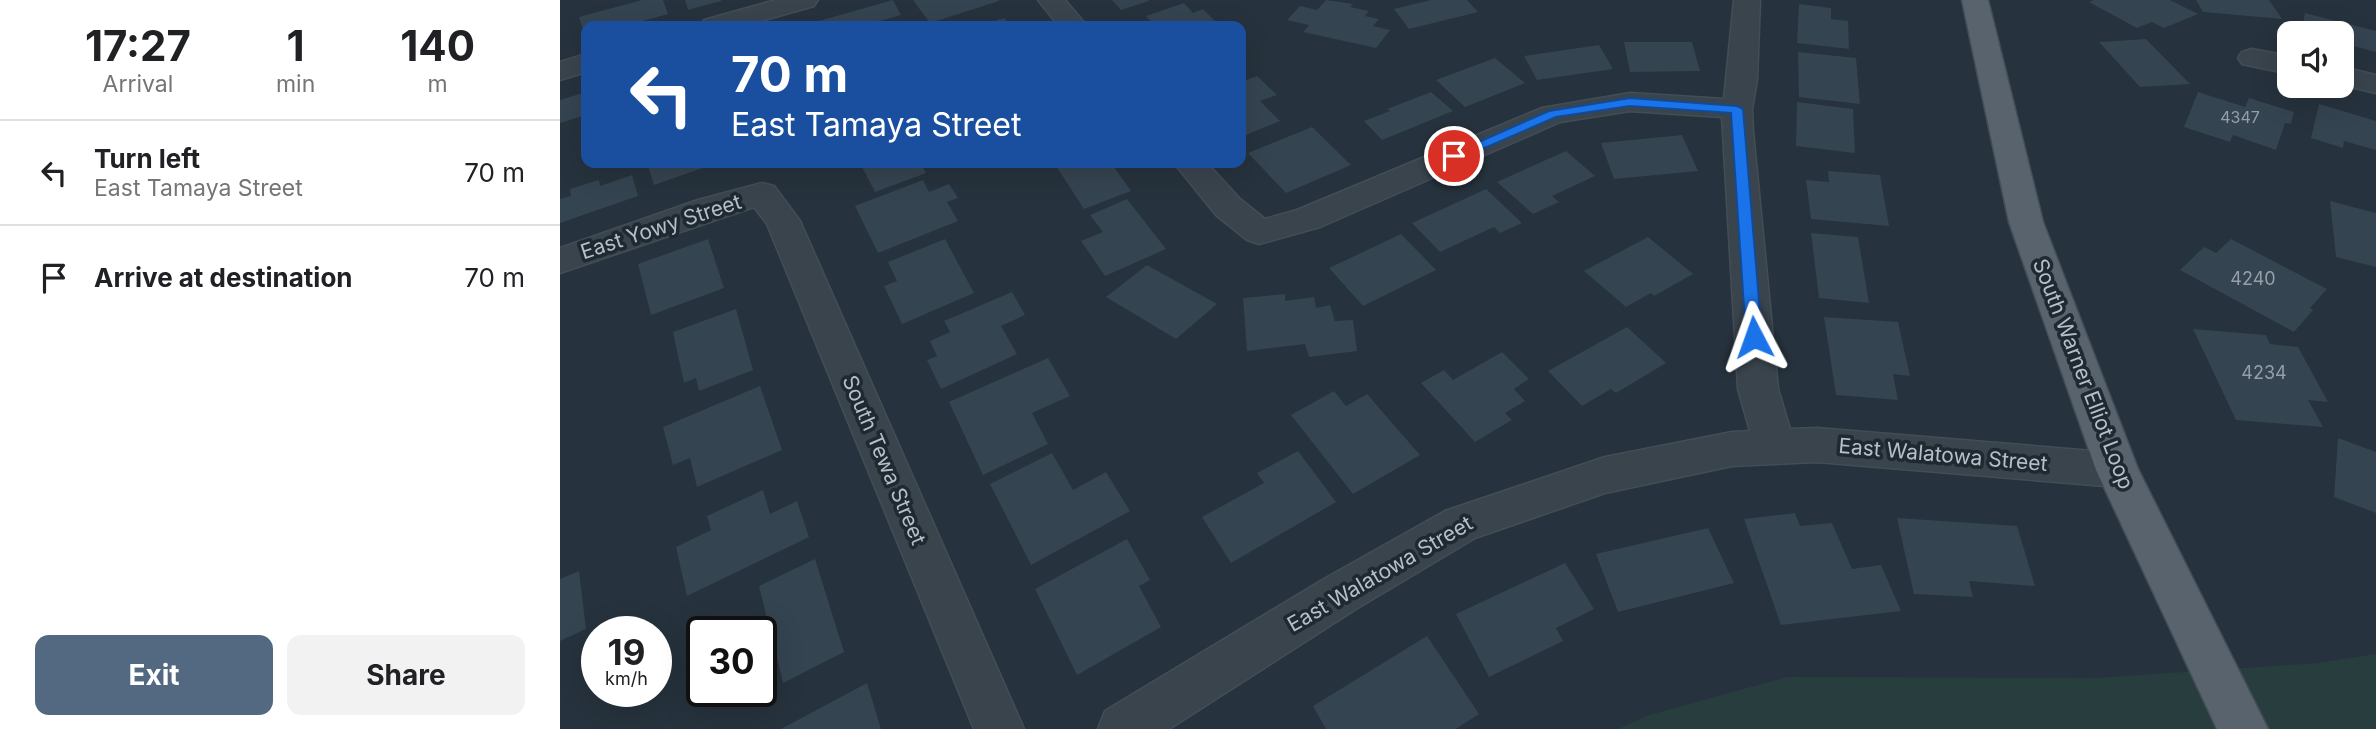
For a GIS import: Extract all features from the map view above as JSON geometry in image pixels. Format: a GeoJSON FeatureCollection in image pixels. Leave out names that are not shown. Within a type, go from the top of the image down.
{"type":"FeatureCollection","features":[{"type":"Feature","properties":{"kind":"main road","name":"South Warner Elliot Loop"},"geometry":{"type":"LineString","coordinates":[[1975,0],[2026,222],[2117,470],[2233,709]]}},
{"type":"Feature","properties":{"kind":"street"},"geometry":{"type":"LineString","coordinates":[[732,21],[805,0]]}},
{"type":"Feature","properties":{"kind":"street"},"geometry":{"type":"LineString","coordinates":[[1051,0],[1069,21]]}},
{"type":"Feature","properties":{"kind":"street"},"geometry":{"type":"LineString","coordinates":[[1748,0],[1737,109],[1758,389],[1775,447]]}},
{"type":"Feature","properties":{"kind":"street"},"geometry":{"type":"LineString","coordinates":[[2252,58],[2277,63]]}},
{"type":"Feature","properties":{"kind":"street"},"geometry":{"type":"LineString","coordinates":[[560,71],[581,65]]}},
{"type":"Feature","properties":{"kind":"street"},"geometry":{"type":"LineString","coordinates":[[2354,79],[2376,84]]}},
{"type":"Feature","properties":{"kind":"street"},"geometry":{"type":"LineString","coordinates":[[1194,168],[1228,207],[1259,232],[1308,219],[1553,114],[1630,102],[1737,109]]}},
{"type":"Feature","properties":{"kind":"street","name":"East Yowy Street"},"geometry":{"type":"LineString","coordinates":[[560,261],[710,208],[762,194]]}},
{"type":"Feature","properties":{"kind":"street","name":"South Tewa Street"},"geometry":{"type":"LineString","coordinates":[[762,194],[783,221],[999,729]]}},
{"type":"Feature","properties":{"kind":"street","name":"East Walatowa Street"},"geometry":{"type":"LineString","coordinates":[[1123,729],[1340,594],[1460,524],[1605,475],[1731,449],[1817,444],[2117,470]]}},
{"type":"Feature","properties":{"kind":"green space"},"geometry":{"type":"Polygon","coordinates":[[[2376,654],[2376,729],[1618,729],[1649,715],[1787,677],[2094,678],[2318,663],[2376,654]]]}},
{"type":"Feature","properties":{"kind":"building"},"geometry":{"type":"Polygon","coordinates":[[[642,0],[663,0],[668,14],[643,21],[581,23],[579,17],[642,0]]]}},
{"type":"Feature","properties":{"kind":"building"},"geometry":{"type":"Polygon","coordinates":[[[685,0],[721,0],[721,1],[688,10],[685,0]]]}},
{"type":"Feature","properties":{"kind":"building"},"geometry":{"type":"Polygon","coordinates":[[[893,0],[901,15],[880,21],[819,21],[893,0]]]}},
{"type":"Feature","properties":{"kind":"building"},"geometry":{"type":"Polygon","coordinates":[[[913,0],[999,0],[936,21],[929,21],[913,0]]]}},
{"type":"Feature","properties":{"kind":"building"},"geometry":{"type":"Polygon","coordinates":[[[1112,0],[1149,0],[1149,1],[1121,10],[1112,0]]]}},
{"type":"Feature","properties":{"kind":"building"},"geometry":{"type":"Polygon","coordinates":[[[1326,0],[1353,4],[1350,7],[1369,11],[1365,16],[1379,19],[1373,26],[1390,30],[1376,48],[1303,32],[1309,25],[1287,20],[1300,6],[1317,10],[1326,0]]]}},
{"type":"Feature","properties":{"kind":"building"},"geometry":{"type":"Polygon","coordinates":[[[1431,0],[1467,0],[1478,12],[1409,29],[1394,9],[1431,0]]]}},
{"type":"Feature","properties":{"kind":"building"},"geometry":{"type":"Polygon","coordinates":[[[2170,0],[2198,14],[2164,28],[2152,22],[2137,28],[2089,2],[2170,0]]]}},
{"type":"Feature","properties":{"kind":"building"},"geometry":{"type":"Polygon","coordinates":[[[2196,0],[2269,0],[2282,19],[2203,12],[2196,0]]]}},
{"type":"Feature","properties":{"kind":"building"},"geometry":{"type":"Polygon","coordinates":[[[1184,3],[1193,13],[1203,9],[1215,21],[1150,21],[1146,16],[1184,3]]]}},
{"type":"Feature","properties":{"kind":"building"},"geometry":{"type":"Polygon","coordinates":[[[1799,4],[1831,8],[1831,19],[1848,21],[1849,49],[1797,43],[1799,4]]]}},
{"type":"Feature","properties":{"kind":"building"},"geometry":{"type":"Polygon","coordinates":[[[2305,13],[2337,21],[2303,21],[2305,13]]]}},
{"type":"Feature","properties":{"kind":"building"},"geometry":{"type":"Polygon","coordinates":[[[2354,25],[2376,31],[2376,52],[2354,46],[2354,25]]]}},
{"type":"Feature","properties":{"kind":"building"},"geometry":{"type":"Polygon","coordinates":[[[2146,39],[2190,84],[2140,87],[2099,42],[2146,39]]]}},
{"type":"Feature","properties":{"kind":"building"},"geometry":{"type":"Polygon","coordinates":[[[1624,42],[1692,42],[1700,71],[1630,72],[1624,42]]]}},
{"type":"Feature","properties":{"kind":"building"},"geometry":{"type":"Polygon","coordinates":[[[1599,45],[1613,69],[1537,80],[1524,56],[1599,45]]]}},
{"type":"Feature","properties":{"kind":"building"},"geometry":{"type":"Polygon","coordinates":[[[1798,52],[1856,58],[1860,104],[1799,97],[1798,52]]]}},
{"type":"Feature","properties":{"kind":"building"},"geometry":{"type":"Polygon","coordinates":[[[1495,58],[1525,83],[1465,107],[1436,80],[1495,58]]]}},
{"type":"Feature","properties":{"kind":"building"},"geometry":{"type":"Polygon","coordinates":[[[1257,76],[1277,95],[1260,101],[1280,121],[1246,135],[1246,80],[1257,76]]]}},
{"type":"Feature","properties":{"kind":"building"},"geometry":{"type":"Polygon","coordinates":[[[1431,92],[1453,111],[1382,140],[1364,121],[1390,111],[1387,109],[1431,92]]]}},
{"type":"Feature","properties":{"kind":"building"},"geometry":{"type":"Polygon","coordinates":[[[2198,92],[2245,107],[2249,98],[2294,112],[2291,124],[2285,123],[2276,150],[2233,135],[2230,142],[2184,127],[2198,92]]]}},
{"type":"Feature","properties":{"kind":"building"},"geometry":{"type":"Polygon","coordinates":[[[581,94],[581,117],[560,123],[560,100],[581,94]]]}},
{"type":"Feature","properties":{"kind":"building"},"geometry":{"type":"Polygon","coordinates":[[[1797,102],[1853,109],[1855,153],[1796,146],[1797,102]]]}},
{"type":"Feature","properties":{"kind":"building"},"geometry":{"type":"Polygon","coordinates":[[[2319,104],[2376,121],[2376,150],[2344,141],[2343,148],[2311,138],[2319,104]]]}},
{"type":"Feature","properties":{"kind":"building"},"geometry":{"type":"Polygon","coordinates":[[[1312,127],[1351,165],[1286,193],[1248,153],[1312,127]]]}},
{"type":"Feature","properties":{"kind":"building"},"geometry":{"type":"Polygon","coordinates":[[[1682,135],[1698,171],[1614,179],[1601,143],[1682,135]]]}},
{"type":"Feature","properties":{"kind":"building"},"geometry":{"type":"Polygon","coordinates":[[[1566,151],[1595,176],[1552,196],[1559,202],[1533,214],[1497,182],[1566,151]]]}},
{"type":"Feature","properties":{"kind":"building"},"geometry":{"type":"Polygon","coordinates":[[[649,168],[703,168],[654,185],[649,168]]]}},
{"type":"Feature","properties":{"kind":"building"},"geometry":{"type":"Polygon","coordinates":[[[863,168],[923,168],[926,173],[875,192],[863,168]]]}},
{"type":"Feature","properties":{"kind":"building"},"geometry":{"type":"Polygon","coordinates":[[[1057,168],[1115,168],[1131,191],[1084,209],[1057,168]]]}},
{"type":"Feature","properties":{"kind":"building"},"geometry":{"type":"Polygon","coordinates":[[[1828,171],[1880,175],[1889,226],[1811,219],[1806,180],[1829,182],[1828,171]]]}},
{"type":"Feature","properties":{"kind":"building"},"geometry":{"type":"Polygon","coordinates":[[[632,175],[638,196],[560,223],[560,199],[571,196],[570,189],[599,180],[600,186],[632,175]]]}},
{"type":"Feature","properties":{"kind":"building"},"geometry":{"type":"Polygon","coordinates":[[[923,180],[929,192],[949,184],[958,198],[947,202],[958,221],[878,253],[855,206],[923,180]]]}},
{"type":"Feature","properties":{"kind":"building"},"geometry":{"type":"Polygon","coordinates":[[[1486,189],[1522,223],[1500,233],[1494,227],[1440,252],[1412,223],[1486,189]]]}},
{"type":"Feature","properties":{"kind":"building"},"geometry":{"type":"Polygon","coordinates":[[[1127,199],[1166,249],[1105,276],[1081,241],[1103,232],[1090,215],[1127,199]]]}},
{"type":"Feature","properties":{"kind":"building"},"geometry":{"type":"Polygon","coordinates":[[[2330,201],[2376,213],[2376,267],[2336,257],[2330,201]]]}},
{"type":"Feature","properties":{"kind":"building"},"geometry":{"type":"Polygon","coordinates":[[[1811,233],[1858,237],[1869,303],[1819,298],[1811,233]]]}},
{"type":"Feature","properties":{"kind":"building"},"geometry":{"type":"Polygon","coordinates":[[[1401,234],[1436,270],[1363,306],[1329,268],[1401,234]]]}},
{"type":"Feature","properties":{"kind":"building"},"geometry":{"type":"Polygon","coordinates":[[[1648,237],[1693,274],[1654,296],[1651,293],[1626,307],[1584,271],[1648,237]]]}},
{"type":"Feature","properties":{"kind":"building"},"geometry":{"type":"Polygon","coordinates":[[[708,239],[724,288],[651,315],[638,264],[708,239]]]}},
{"type":"Feature","properties":{"kind":"building"},"geometry":{"type":"Polygon","coordinates":[[[945,239],[974,293],[902,324],[884,286],[897,281],[888,262],[945,239]]]}},
{"type":"Feature","properties":{"kind":"building"},"geometry":{"type":"Polygon","coordinates":[[[2231,239],[2327,289],[2294,332],[2180,270],[2204,247],[2216,253],[2231,239]]]}},
{"type":"Feature","properties":{"kind":"building"},"geometry":{"type":"Polygon","coordinates":[[[1147,265],[1217,304],[1176,339],[1106,297],[1147,265]]]}},
{"type":"Feature","properties":{"kind":"building"},"geometry":{"type":"Polygon","coordinates":[[[1012,292],[1025,315],[1001,326],[1017,354],[941,389],[927,360],[937,356],[930,341],[950,332],[944,321],[1012,292]]]}},
{"type":"Feature","properties":{"kind":"building"},"geometry":{"type":"Polygon","coordinates":[[[1285,294],[1285,301],[1314,297],[1316,308],[1330,305],[1335,321],[1353,320],[1357,351],[1309,357],[1305,344],[1247,351],[1243,298],[1285,294]]]}},
{"type":"Feature","properties":{"kind":"building"},"geometry":{"type":"Polygon","coordinates":[[[736,309],[753,370],[699,391],[696,378],[684,383],[673,332],[736,309]]]}},
{"type":"Feature","properties":{"kind":"building"},"geometry":{"type":"Polygon","coordinates":[[[1824,317],[1898,322],[1910,376],[1893,374],[1898,400],[1836,395],[1824,317]]]}},
{"type":"Feature","properties":{"kind":"building"},"geometry":{"type":"Polygon","coordinates":[[[1627,327],[1666,363],[1616,393],[1611,389],[1582,406],[1548,371],[1627,327]]]}},
{"type":"Feature","properties":{"kind":"building"},"geometry":{"type":"Polygon","coordinates":[[[2193,329],[2266,335],[2270,344],[2298,347],[2328,402],[2308,400],[2323,427],[2236,420],[2193,329]]]}},
{"type":"Feature","properties":{"kind":"building"},"geometry":{"type":"Polygon","coordinates":[[[1502,352],[1529,379],[1514,389],[1525,401],[1505,413],[1512,420],[1475,442],[1421,383],[1444,370],[1453,380],[1502,352]]]}},
{"type":"Feature","properties":{"kind":"building"},"geometry":{"type":"Polygon","coordinates":[[[1048,358],[1070,396],[1032,413],[1048,444],[983,475],[949,402],[1048,358]]]}},
{"type":"Feature","properties":{"kind":"building"},"geometry":{"type":"Polygon","coordinates":[[[760,386],[782,450],[697,487],[690,458],[673,465],[663,427],[760,386]]]}},
{"type":"Feature","properties":{"kind":"building"},"geometry":{"type":"Polygon","coordinates":[[[1334,391],[1346,406],[1367,394],[1420,455],[1353,494],[1291,415],[1334,391]]]}},
{"type":"Feature","properties":{"kind":"building"},"geometry":{"type":"Polygon","coordinates":[[[2338,438],[2376,452],[2376,513],[2334,497],[2338,438]]]}},
{"type":"Feature","properties":{"kind":"building"},"geometry":{"type":"Polygon","coordinates":[[[1298,451],[1336,502],[1231,563],[1202,517],[1264,483],[1257,473],[1298,451]]]}},
{"type":"Feature","properties":{"kind":"building"},"geometry":{"type":"Polygon","coordinates":[[[1052,453],[1073,490],[1106,472],[1130,511],[1031,565],[990,484],[1052,453]]]}},
{"type":"Feature","properties":{"kind":"building"},"geometry":{"type":"Polygon","coordinates":[[[763,490],[770,514],[797,501],[809,537],[687,596],[676,547],[711,530],[707,516],[763,490]]]}},
{"type":"Feature","properties":{"kind":"building"},"geometry":{"type":"Polygon","coordinates":[[[1795,513],[1800,526],[1832,523],[1852,569],[1881,565],[1901,611],[1781,625],[1744,519],[1795,513]]]}},
{"type":"Feature","properties":{"kind":"building"},"geometry":{"type":"Polygon","coordinates":[[[1897,518],[2017,526],[2035,586],[1969,581],[1973,597],[1914,594],[1897,518]]]}},
{"type":"Feature","properties":{"kind":"building"},"geometry":{"type":"Polygon","coordinates":[[[1708,528],[1734,583],[1618,612],[1596,554],[1708,528]]]}},
{"type":"Feature","properties":{"kind":"building"},"geometry":{"type":"Polygon","coordinates":[[[1127,539],[1150,580],[1139,586],[1161,627],[1077,675],[1035,589],[1127,539]]]}},
{"type":"Feature","properties":{"kind":"building"},"geometry":{"type":"Polygon","coordinates":[[[815,559],[844,652],[783,683],[777,658],[777,616],[766,616],[759,586],[815,559]]]}},
{"type":"Feature","properties":{"kind":"building"},"geometry":{"type":"Polygon","coordinates":[[[1565,563],[1594,609],[1556,628],[1563,641],[1489,677],[1456,614],[1565,563]]]}},
{"type":"Feature","properties":{"kind":"building"},"geometry":{"type":"Polygon","coordinates":[[[579,571],[584,616],[581,616],[581,631],[560,641],[560,579],[579,571]]]}},
{"type":"Feature","properties":{"kind":"building"},"geometry":{"type":"Polygon","coordinates":[[[1427,636],[1479,714],[1456,729],[1326,729],[1313,706],[1427,636]]]}},
{"type":"Feature","properties":{"kind":"building"},"geometry":{"type":"Polygon","coordinates":[[[867,683],[881,729],[781,729],[867,683]]]}},
{"type":"Feature","properties":{"kind":"route"},"geometry":{"type":"LineString","coordinates":[[1454,156],[1553,114],[1630,102],[1697,104],[1737,109],[1754,337]]}}]}
